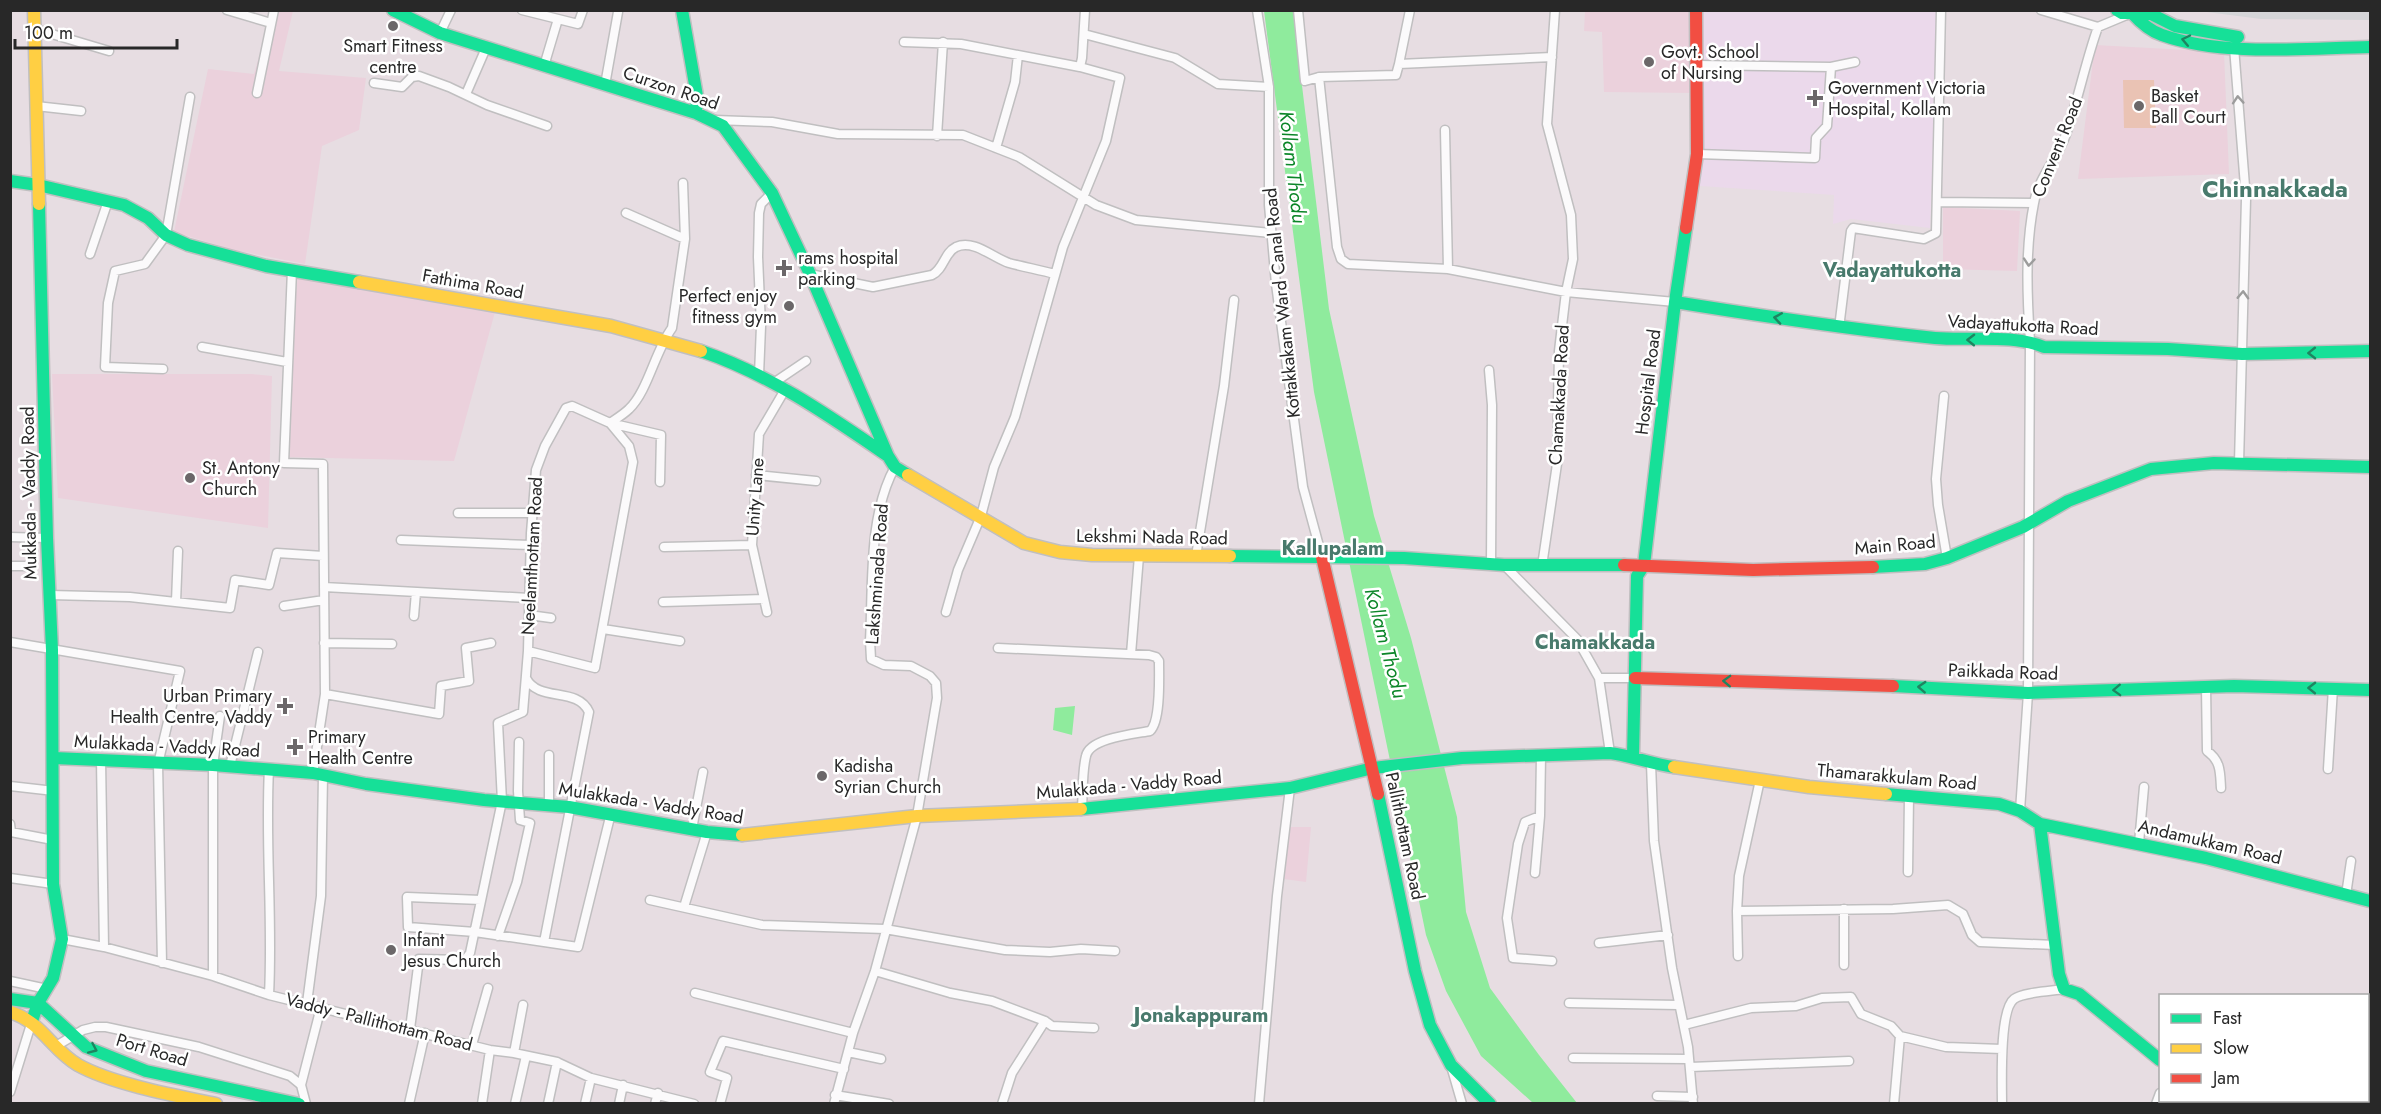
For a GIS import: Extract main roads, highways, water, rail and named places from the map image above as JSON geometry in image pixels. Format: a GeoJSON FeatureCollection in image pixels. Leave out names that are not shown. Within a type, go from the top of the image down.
{"type":"FeatureCollection","features":[{"type":"Feature","properties":{"kind":"water","name":"Kollam Thodu"},"geometry":{"type":"Polygon","coordinates":[[[1264,11],[1293,11],[1329,309],[1374,516],[1411,638],[1457,817],[1466,912],[1490,988],[1577,1103],[1533,1103],[1481,1056],[1446,991],[1426,935],[1314,392],[1264,11]]]}},
{"type":"Feature","properties":{"kind":"water"},"geometry":{"type":"Polygon","coordinates":[[[1075,706],[1072,735],[1053,730],[1055,708],[1075,706]]]}},
{"type":"Feature","properties":{"kind":"place","name":"Smart Fitness centre"},"geometry":{"type":"Point","coordinates":[393,26]}},
{"type":"Feature","properties":{"kind":"place","name":"Govt. School of Nursing"},"geometry":{"type":"Point","coordinates":[1649,62]}},
{"type":"Feature","properties":{"kind":"place","name":"Government Victoria Hospital, Kollam"},"geometry":{"type":"Point","coordinates":[1815,98]}},
{"type":"Feature","properties":{"kind":"place","name":"Basket Ball Court"},"geometry":{"type":"Point","coordinates":[2139,106]}},
{"type":"Feature","properties":{"kind":"place","name":"rams hospital parking"},"geometry":{"type":"Point","coordinates":[784,268]}},
{"type":"Feature","properties":{"kind":"place","name":"Perfect enjoy fitness gym"},"geometry":{"type":"Point","coordinates":[789,306]}},
{"type":"Feature","properties":{"kind":"place","name":"St. Antony Church"},"geometry":{"type":"Point","coordinates":[190,478]}},
{"type":"Feature","properties":{"kind":"place","name":"Urban Primary Health Centre, Vaddy"},"geometry":{"type":"Point","coordinates":[285,706]}},
{"type":"Feature","properties":{"kind":"place","name":"Primary Health Centre"},"geometry":{"type":"Point","coordinates":[295,747]}},
{"type":"Feature","properties":{"kind":"place","name":"Kadisha Syrian Church"},"geometry":{"type":"Point","coordinates":[822,776]}},
{"type":"Feature","properties":{"kind":"place","name":"Infant Jesus Church"},"geometry":{"type":"Point","coordinates":[391,950]}},
{"type":"Feature","properties":{"kind":"district","name":"Chinnakkada"},"geometry":{"type":"Point","coordinates":[2275,189]}},
{"type":"Feature","properties":{"kind":"district","name":"Vadayattukotta"},"geometry":{"type":"Point","coordinates":[1892,270]}},
{"type":"Feature","properties":{"kind":"district","name":"Kallupalam"},"geometry":{"type":"Point","coordinates":[1333,548]}},
{"type":"Feature","properties":{"kind":"district","name":"Chamakkada"},"geometry":{"type":"Point","coordinates":[1595,642]}},
{"type":"Feature","properties":{"kind":"district","name":"Jonakappuram"},"geometry":{"type":"Point","coordinates":[1201,1015]}}]}
